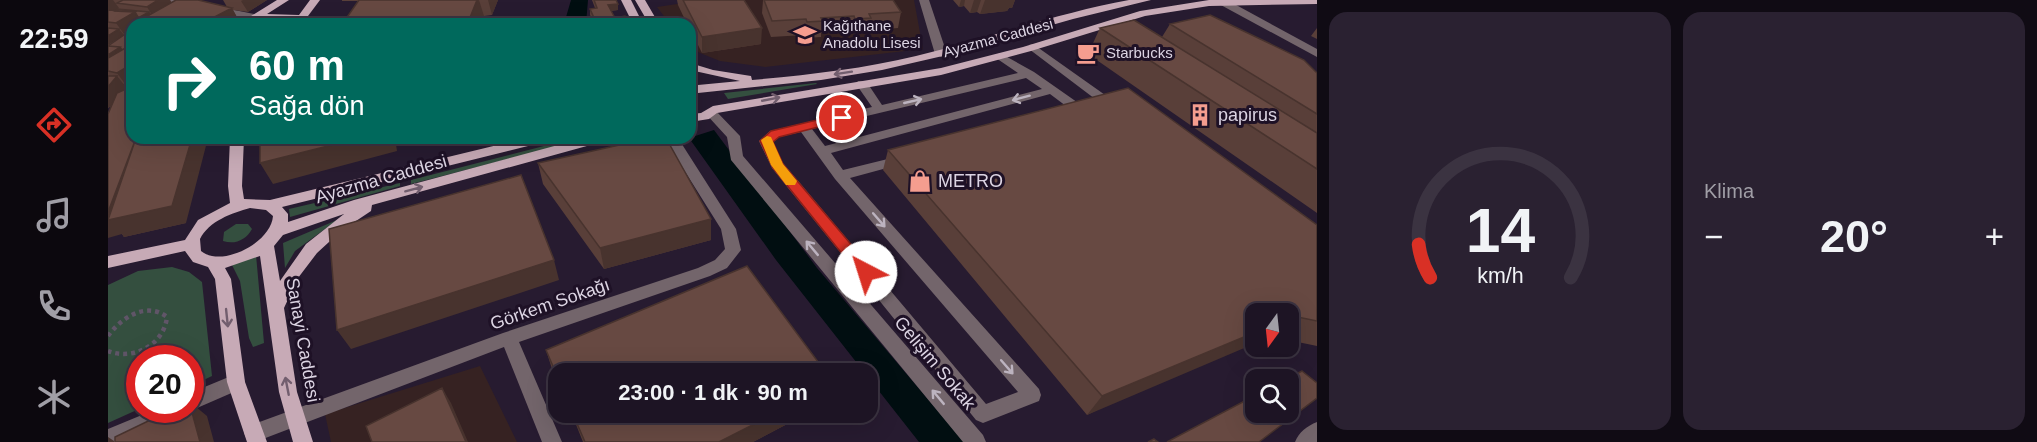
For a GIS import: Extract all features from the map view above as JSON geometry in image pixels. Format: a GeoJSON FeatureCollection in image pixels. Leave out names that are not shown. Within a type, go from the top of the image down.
{"type":"FeatureCollection","features":[{"type":"Feature","properties":{"kind":"main road"},"geometry":{"type":"LineString","coordinates":[[254,17],[284,0]]}},
{"type":"Feature","properties":{"kind":"main road"},"geometry":{"type":"LineString","coordinates":[[301,18],[315,0]]}},
{"type":"Feature","properties":{"kind":"main road"},"geometry":{"type":"LineString","coordinates":[[641,0],[651,18]]}},
{"type":"Feature","properties":{"kind":"main road","name":"Ayazma Caddesi"},"geometry":{"type":"LineString","coordinates":[[696,88],[770,82],[877,68],[941,54],[1095,9],[1144,0]]}},
{"type":"Feature","properties":{"kind":"main road"},"geometry":{"type":"LineString","coordinates":[[626,1],[635,18]]}},
{"type":"Feature","properties":{"kind":"main road","name":"Ayazma Caddesi"},"geometry":{"type":"LineString","coordinates":[[696,116],[712,111],[958,67],[1144,13],[1222,2],[1317,1]]}},
{"type":"Feature","properties":{"kind":"main road"},"geometry":{"type":"LineString","coordinates":[[254,17],[265,18]]}},
{"type":"Feature","properties":{"kind":"main road"},"geometry":{"type":"LineString","coordinates":[[1032,47],[1025,42],[1026,39],[1054,29],[1060,20]]}},
{"type":"Feature","properties":{"kind":"main road"},"geometry":{"type":"LineString","coordinates":[[941,54],[958,67]]}},
{"type":"Feature","properties":{"kind":"main road"},"geometry":{"type":"LineString","coordinates":[[696,68],[711,73],[770,82]]}},
{"type":"Feature","properties":{"kind":"main road"},"geometry":{"type":"LineString","coordinates":[[696,89],[712,95],[716,105],[712,111]]}},
{"type":"Feature","properties":{"kind":"main road"},"geometry":{"type":"LineString","coordinates":[[237,144],[235,186],[238,206],[206,222],[193,237],[191,244],[193,253],[201,260],[213,262],[240,258],[266,244],[278,231],[282,220],[281,214],[270,205]]}},
{"type":"Feature","properties":{"kind":"main road","name":"Ayazma Caddesi"},"geometry":{"type":"LineString","coordinates":[[238,206],[250,203],[270,205],[519,144]]}},
{"type":"Feature","properties":{"kind":"main road","name":"Ayazma Caddesi"},"geometry":{"type":"LineString","coordinates":[[278,231],[384,197],[578,144]]}},
{"type":"Feature","properties":{"kind":"main road"},"geometry":{"type":"LineString","coordinates":[[276,307],[285,284],[312,245],[384,197]]}},
{"type":"Feature","properties":{"kind":"main road"},"geometry":{"type":"LineString","coordinates":[[108,262],[191,244]]}},
{"type":"Feature","properties":{"kind":"main road","name":"Sanayi Caddesi"},"geometry":{"type":"LineString","coordinates":[[266,244],[288,392],[303,442]]}},
{"type":"Feature","properties":{"kind":"main road"},"geometry":{"type":"LineString","coordinates":[[213,262],[223,279],[236,382],[256,437]]}},
{"type":"Feature","properties":{"kind":"street"},"geometry":{"type":"LineString","coordinates":[[171,0],[195,3],[254,17]]}},
{"type":"Feature","properties":{"kind":"street"},"geometry":{"type":"LineString","coordinates":[[626,1],[641,0]]}},
{"type":"Feature","properties":{"kind":"street"},"geometry":{"type":"LineString","coordinates":[[924,0],[941,54]]}},
{"type":"Feature","properties":{"kind":"street"},"geometry":{"type":"LineString","coordinates":[[1222,2],[1317,54]]}},
{"type":"Feature","properties":{"kind":"street"},"geometry":{"type":"LineString","coordinates":[[170,13],[195,3]]}},
{"type":"Feature","properties":{"kind":"street"},"geometry":{"type":"LineString","coordinates":[[108,49],[126,38]]}},
{"type":"Feature","properties":{"kind":"street"},"geometry":{"type":"LineString","coordinates":[[1032,47],[1111,105]]}},
{"type":"Feature","properties":{"kind":"street"},"geometry":{"type":"LineString","coordinates":[[1000,56],[1021,71],[1030,74],[1080,110],[1057,116]]}},
{"type":"Feature","properties":{"kind":"street"},"geometry":{"type":"LineString","coordinates":[[804,127],[840,176],[1032,395],[983,414],[777,165],[766,141],[768,138],[804,127],[1030,74]]}},
{"type":"Feature","properties":{"kind":"street"},"geometry":{"type":"LineString","coordinates":[[862,84],[879,109]]}},
{"type":"Feature","properties":{"kind":"street"},"geometry":{"type":"LineString","coordinates":[[822,151],[1052,90]]}},
{"type":"Feature","properties":{"kind":"street","name":"Gelişim Sokak"},"geometry":{"type":"LineString","coordinates":[[712,111],[733,136],[736,157],[976,442]]}},
{"type":"Feature","properties":{"kind":"street","name":"Görkem Sokağı"},"geometry":{"type":"LineString","coordinates":[[256,437],[296,417],[509,338],[704,272],[721,264],[733,250],[728,229],[675,144]]}},
{"type":"Feature","properties":{"kind":"street"},"geometry":{"type":"LineString","coordinates":[[840,176],[920,154]]}},
{"type":"Feature","properties":{"kind":"street"},"geometry":{"type":"LineString","coordinates":[[509,338],[552,442]]}},
{"type":"Feature","properties":{"kind":"street"},"geometry":{"type":"LineString","coordinates":[[204,396],[236,382]]}},
{"type":"Feature","properties":{"kind":"street"},"geometry":{"type":"LineString","coordinates":[[108,439],[144,423]]}},
{"type":"Feature","properties":{"kind":"street"},"geometry":{"type":"LineString","coordinates":[[1305,442],[1317,431]]}},
{"type":"Feature","properties":{"kind":"path"},"geometry":{"type":"LineString","coordinates":[[108,351],[113,354],[129,354],[150,345],[165,331],[168,323],[167,317],[156,310],[137,313],[117,324],[109,334]]}},
{"type":"Feature","properties":{"kind":"shaded area"},"geometry":{"type":"Polygon","coordinates":[[[571,0],[588,0],[586,18],[566,18],[571,0]]]}},
{"type":"Feature","properties":{"kind":"shaded area","name":"Kağıthane Anadolu Lisesi"},"geometry":{"type":"Polygon","coordinates":[[[704,0],[914,0],[923,49],[765,67],[720,61],[696,50],[696,18],[665,18],[657,7],[704,0]]]}},
{"type":"Feature","properties":{"kind":"shaded area"},"geometry":{"type":"Polygon","coordinates":[[[714,130],[817,268],[964,442],[919,442],[878,390],[878,363],[857,363],[776,260],[693,144],[696,144],[696,136],[714,130]]]}},
{"type":"Feature","properties":{"kind":"shaded area"},"geometry":{"type":"Polygon","coordinates":[[[480,366],[517,442],[331,442],[325,414],[480,366]]]}},
{"type":"Feature","properties":{"kind":"green space"},"geometry":{"type":"Polygon","coordinates":[[[816,83],[728,99],[724,93],[816,83]]]}},
{"type":"Feature","properties":{"kind":"green space"},"geometry":{"type":"Polygon","coordinates":[[[552,144],[566,144],[411,184],[411,180],[552,144]]]}},
{"type":"Feature","properties":{"kind":"green space"},"geometry":{"type":"Polygon","coordinates":[[[400,183],[400,186],[290,217],[289,209],[400,183]]]}},
{"type":"Feature","properties":{"kind":"green space"},"geometry":{"type":"Polygon","coordinates":[[[337,220],[295,251],[285,268],[283,243],[337,220]]]}},
{"type":"Feature","properties":{"kind":"green space"},"geometry":{"type":"Polygon","coordinates":[[[236,224],[248,224],[252,229],[240,241],[223,241],[224,232],[236,224]]]}},
{"type":"Feature","properties":{"kind":"green space"},"geometry":{"type":"Polygon","coordinates":[[[256,255],[264,343],[253,347],[249,338],[240,281],[232,265],[256,255]]]}},
{"type":"Feature","properties":{"kind":"green space"},"geometry":{"type":"Polygon","coordinates":[[[172,267],[189,272],[202,282],[212,376],[204,380],[204,345],[126,345],[126,415],[108,423],[108,285],[138,271],[172,267]]]}},
{"type":"Feature","properties":{"kind":"building"},"geometry":{"type":"Polygon","coordinates":[[[123,0],[158,0],[147,7],[117,3],[123,0]]]}},
{"type":"Feature","properties":{"kind":"building"},"geometry":{"type":"Polygon","coordinates":[[[176,0],[198,0],[232,8],[213,18],[144,18],[176,0]]]}},
{"type":"Feature","properties":{"kind":"building"},"geometry":{"type":"Polygon","coordinates":[[[359,0],[477,0],[470,18],[346,18],[359,0]]]}},
{"type":"Feature","properties":{"kind":"building"},"geometry":{"type":"Polygon","coordinates":[[[594,0],[616,0],[618,4],[608,5],[615,18],[594,18],[590,9],[597,8],[594,0]]]}},
{"type":"Feature","properties":{"kind":"building"},"geometry":{"type":"Polygon","coordinates":[[[683,0],[744,0],[762,28],[702,37],[696,25],[696,18],[692,18],[683,0]]]}},
{"type":"Feature","properties":{"kind":"building"},"geometry":{"type":"Polygon","coordinates":[[[764,0],[893,0],[901,12],[869,14],[871,18],[855,19],[854,16],[821,18],[823,21],[807,22],[806,19],[772,21],[764,0]]]}},
{"type":"Feature","properties":{"kind":"building"},"geometry":{"type":"Polygon","coordinates":[[[117,9],[149,12],[138,17],[135,12],[115,11],[117,9]]]}},
{"type":"Feature","properties":{"kind":"building"},"geometry":{"type":"Polygon","coordinates":[[[108,10],[135,12],[116,23],[108,22],[108,10]]]}},
{"type":"Feature","properties":{"kind":"building"},"geometry":{"type":"Polygon","coordinates":[[[1210,15],[1304,60],[1317,73],[1317,114],[1170,24],[1210,15]]]}},
{"type":"Feature","properties":{"kind":"building"},"geometry":{"type":"Polygon","coordinates":[[[1134,20],[1317,133],[1317,169],[1100,28],[1134,20]]]}},
{"type":"Feature","properties":{"kind":"building"},"geometry":{"type":"Polygon","coordinates":[[[108,28],[119,29],[108,36],[108,28]]]}},
{"type":"Feature","properties":{"kind":"building"},"geometry":{"type":"Polygon","coordinates":[[[126,36],[126,48],[122,50],[120,47],[108,46],[126,36]]]}},
{"type":"Feature","properties":{"kind":"building"},"geometry":{"type":"Polygon","coordinates":[[[108,46],[120,47],[108,55],[108,46]]]}},
{"type":"Feature","properties":{"kind":"building"},"geometry":{"type":"Polygon","coordinates":[[[126,48],[126,68],[117,73],[108,71],[108,58],[126,48]]]}},
{"type":"Feature","properties":{"kind":"building"},"geometry":{"type":"Polygon","coordinates":[[[108,76],[117,76],[108,87],[108,76]]]}},
{"type":"Feature","properties":{"kind":"building"},"geometry":{"type":"Polygon","coordinates":[[[1128,88],[1317,225],[1317,321],[1299,317],[1299,303],[1245,303],[1245,337],[1102,396],[888,150],[1128,88]]]}},
{"type":"Feature","properties":{"kind":"building"},"geometry":{"type":"Polygon","coordinates":[[[126,89],[126,144],[134,144],[108,212],[108,114],[117,93],[126,89]]]}},
{"type":"Feature","properties":{"kind":"building"},"geometry":{"type":"Polygon","coordinates":[[[134,144],[190,144],[172,206],[108,220],[134,144]]]}},
{"type":"Feature","properties":{"kind":"building"},"geometry":{"type":"Polygon","coordinates":[[[260,144],[336,144],[260,163],[260,144]]]}},
{"type":"Feature","properties":{"kind":"building"},"geometry":{"type":"Polygon","coordinates":[[[624,144],[669,144],[711,219],[600,248],[538,163],[624,144]]]}},
{"type":"Feature","properties":{"kind":"building"},"geometry":{"type":"Polygon","coordinates":[[[521,175],[554,260],[337,330],[329,229],[521,175]]]}},
{"type":"Feature","properties":{"kind":"building"},"geometry":{"type":"Polygon","coordinates":[[[747,266],[819,363],[552,363],[546,350],[747,266]]]}},
{"type":"Feature","properties":{"kind":"building"},"geometry":{"type":"Polygon","coordinates":[[[1302,371],[1317,383],[1317,398],[1299,412],[1299,373],[1302,371]]]}},
{"type":"Feature","properties":{"kind":"building"},"geometry":{"type":"Polygon","coordinates":[[[442,388],[466,442],[372,442],[366,426],[442,388]]]}},
{"type":"Feature","properties":{"kind":"building"},"geometry":{"type":"Polygon","coordinates":[[[1245,401],[1245,423],[1284,423],[1259,442],[1167,442],[1245,401]]]}},
{"type":"Feature","properties":{"kind":"building"},"geometry":{"type":"Polygon","coordinates":[[[144,423],[195,423],[200,442],[115,442],[115,437],[144,423]]]}},
{"type":"Feature","properties":{"kind":"building"},"geometry":{"type":"Polygon","coordinates":[[[577,423],[756,423],[719,442],[585,442],[577,423]]]}},
{"type":"Feature","properties":{"kind":"slow traffic"},"geometry":{"type":"LineString","coordinates":[[767,140],[768,148],[777,165],[790,181]]}},
{"type":"Feature","properties":{"kind":"place","name":"Kağıthane Anadolu Lisesi"},"geometry":{"type":"Point","coordinates":[805,35]}},
{"type":"Feature","properties":{"kind":"place","name":"Starbucks"},"geometry":{"type":"Point","coordinates":[1088,53]}},
{"type":"Feature","properties":{"kind":"place","name":"papirus"},"geometry":{"type":"Point","coordinates":[1200,115]}},
{"type":"Feature","properties":{"kind":"place","name":"METRO"},"geometry":{"type":"Point","coordinates":[920,181]}},
{"type":"Feature","properties":{"kind":"route"},"geometry":{"type":"LineString","coordinates":[[842,118],[775,134],[766,141],[777,165],[866,272]]}}]}
